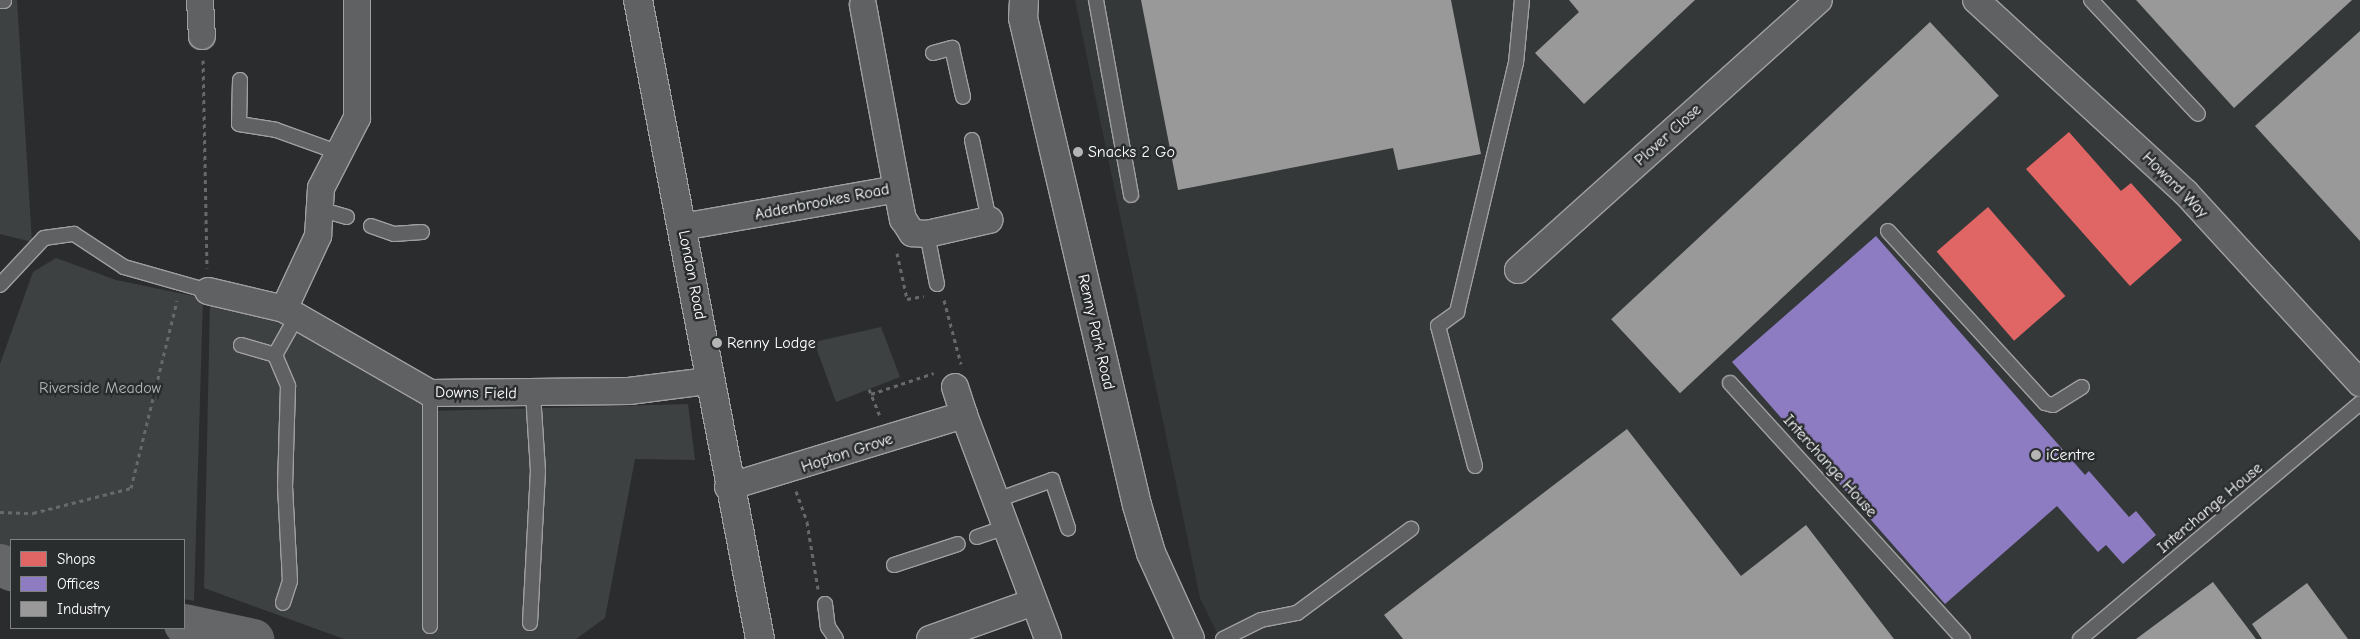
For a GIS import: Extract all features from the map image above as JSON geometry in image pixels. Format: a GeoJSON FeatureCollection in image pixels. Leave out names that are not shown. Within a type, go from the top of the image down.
{"type":"FeatureCollection","features":[{"type":"Feature","properties":{"kind":"main road","name":"London Road"},"geometry":{"type":"LineString","coordinates":[[638,0],[682,228],[728,487],[760,639]]}},
{"type":"Feature","properties":{"kind":"main road","name":"Renny Park Road"},"geometry":{"type":"LineString","coordinates":[[1020,6],[1137,505],[1151,553],[1190,639]]}},
{"type":"Feature","properties":{"kind":"street"},"geometry":{"type":"LineString","coordinates":[[200,0],[202,36]]}},
{"type":"Feature","properties":{"kind":"street"},"geometry":{"type":"LineString","coordinates":[[290,312],[318,236],[321,188],[337,152],[357,118],[357,0]]}},
{"type":"Feature","properties":{"kind":"street","name":"Plover Close"},"geometry":{"type":"LineString","coordinates":[[1518,270],[1818,0]]}},
{"type":"Feature","properties":{"kind":"street","name":"Howard Way"},"geometry":{"type":"LineString","coordinates":[[1976,0],[2186,193],[2360,383]]}},
{"type":"Feature","properties":{"kind":"street","name":"Addenbrookes Road"},"geometry":{"type":"LineString","coordinates":[[682,228],[897,189],[879,63],[862,5]]}},
{"type":"Feature","properties":{"kind":"street"},"geometry":{"type":"LineString","coordinates":[[897,189],[903,219],[912,233],[927,234],[989,220]]}},
{"type":"Feature","properties":{"kind":"street","name":"Downs Field"},"geometry":{"type":"LineString","coordinates":[[208,291],[290,312],[430,393],[629,391],[708,381]]}},
{"type":"Feature","properties":{"kind":"street"},"geometry":{"type":"LineString","coordinates":[[953,372],[964,415],[1048,639]]}},
{"type":"Feature","properties":{"kind":"street","name":"Hopton Grove"},"geometry":{"type":"LineString","coordinates":[[728,487],[788,472],[964,415]]}},
{"type":"Feature","properties":{"kind":"street"},"geometry":{"type":"LineString","coordinates":[[930,639],[1034,602]]}},
{"type":"Feature","properties":{"kind":"lane"},"geometry":{"type":"LineString","coordinates":[[1096,0],[1131,195]]}},
{"type":"Feature","properties":{"kind":"lane"},"geometry":{"type":"LineString","coordinates":[[1475,466],[1438,326],[1457,312],[1516,63],[1522,0]]}},
{"type":"Feature","properties":{"kind":"lane"},"geometry":{"type":"LineString","coordinates":[[2091,0],[2198,114]]}},
{"type":"Feature","properties":{"kind":"lane"},"geometry":{"type":"LineString","coordinates":[[933,53],[952,48],[963,97]]}},
{"type":"Feature","properties":{"kind":"lane"},"geometry":{"type":"LineString","coordinates":[[240,80],[239,124],[276,130],[337,152]]}},
{"type":"Feature","properties":{"kind":"lane"},"geometry":{"type":"LineString","coordinates":[[972,140],[989,220]]}},
{"type":"Feature","properties":{"kind":"lane"},"geometry":{"type":"LineString","coordinates":[[319,209],[347,217]]}},
{"type":"Feature","properties":{"kind":"lane"},"geometry":{"type":"LineString","coordinates":[[371,226],[394,234],[422,232]]}},
{"type":"Feature","properties":{"kind":"lane"},"geometry":{"type":"LineString","coordinates":[[1888,231],[2045,403],[2053,405],[2082,387]]}},
{"type":"Feature","properties":{"kind":"lane"},"geometry":{"type":"LineString","coordinates":[[0,284],[44,238],[74,234],[124,267],[208,291]]}},
{"type":"Feature","properties":{"kind":"lane"},"geometry":{"type":"LineString","coordinates":[[927,234],[937,290]]}},
{"type":"Feature","properties":{"kind":"lane"},"geometry":{"type":"LineString","coordinates":[[283,603],[290,581],[285,486],[288,386],[275,355],[290,312]]}},
{"type":"Feature","properties":{"kind":"lane"},"geometry":{"type":"LineString","coordinates":[[241,345],[275,355]]}},
{"type":"Feature","properties":{"kind":"lane","name":"Interchange House"},"geometry":{"type":"LineString","coordinates":[[1730,383],[1963,639]]}},
{"type":"Feature","properties":{"kind":"lane"},"geometry":{"type":"LineString","coordinates":[[430,393],[430,626]]}},
{"type":"Feature","properties":{"kind":"lane"},"geometry":{"type":"LineString","coordinates":[[530,623],[538,471],[532,393]]}},
{"type":"Feature","properties":{"kind":"lane","name":"Interchange House"},"geometry":{"type":"LineString","coordinates":[[2080,639],[2360,403]]}},
{"type":"Feature","properties":{"kind":"lane"},"geometry":{"type":"LineString","coordinates":[[996,500],[1052,480],[1068,528]]}},
{"type":"Feature","properties":{"kind":"lane"},"geometry":{"type":"LineString","coordinates":[[977,537],[1006,527]]}},
{"type":"Feature","properties":{"kind":"lane"},"geometry":{"type":"LineString","coordinates":[[1223,639],[1261,620],[1297,613],[1411,528]]}},
{"type":"Feature","properties":{"kind":"lane"},"geometry":{"type":"LineString","coordinates":[[894,565],[958,544]]}},
{"type":"Feature","properties":{"kind":"lane"},"geometry":{"type":"LineString","coordinates":[[821,599],[828,627],[836,639]]}},
{"type":"Feature","properties":{"kind":"path"},"geometry":{"type":"LineString","coordinates":[[202,36],[208,291]]}},
{"type":"Feature","properties":{"kind":"path"},"geometry":{"type":"LineString","coordinates":[[871,394],[953,372],[937,290],[907,299],[893,232],[903,219]]}},
{"type":"Feature","properties":{"kind":"path"},"geometry":{"type":"LineString","coordinates":[[0,512],[33,513],[131,488],[167,354],[180,284]]}},
{"type":"Feature","properties":{"kind":"path"},"geometry":{"type":"LineString","coordinates":[[788,472],[808,522],[821,599]]}},
{"type":"Feature","properties":{"kind":"shaded area"},"geometry":{"type":"Polygon","coordinates":[[[1075,0],[2360,0],[2360,639],[1220,639],[1200,598],[1075,0]]]}},
{"type":"Feature","properties":{"kind":"green space"},"geometry":{"type":"Polygon","coordinates":[[[0,0],[17,0],[32,242],[0,234],[0,0]]]}},
{"type":"Feature","properties":{"kind":"green space","name":"Riverside Meadow"},"geometry":{"type":"Polygon","coordinates":[[[56,258],[116,280],[203,298],[194,601],[185,599],[185,539],[10,539],[10,549],[0,544],[0,364],[33,272],[56,258]]]}},
{"type":"Feature","properties":{"kind":"green space"},"geometry":{"type":"Polygon","coordinates":[[[210,301],[278,320],[432,411],[688,404],[695,460],[635,459],[605,618],[576,639],[344,639],[204,588],[210,301]]]}},
{"type":"Feature","properties":{"kind":"green space"},"geometry":{"type":"Polygon","coordinates":[[[881,327],[900,377],[836,402],[814,342],[881,327]]]}},
{"type":"Feature","properties":{"kind":"building: Shops"},"geometry":{"type":"Polygon","coordinates":[[[2069,132],[2121,191],[2131,183],[2182,240],[2130,286],[2026,169],[2069,132]]]}},
{"type":"Feature","properties":{"kind":"building: Shops"},"geometry":{"type":"Polygon","coordinates":[[[1988,207],[2065,296],[2014,341],[1937,252],[1988,207]]]}},
{"type":"Feature","properties":{"kind":"building: Offices"},"geometry":{"type":"Polygon","coordinates":[[[1876,236],[2085,475],[2089,471],[2129,517],[2136,511],[2156,535],[2123,564],[2106,545],[2098,552],[2057,506],[1945,604],[1732,362],[1876,236]]]}},
{"type":"Feature","properties":{"kind":"building: Industry"},"geometry":{"type":"Polygon","coordinates":[[[1141,0],[1451,0],[1481,154],[1398,170],[1393,148],[1178,190],[1141,0]]]}},
{"type":"Feature","properties":{"kind":"building: Industry"},"geometry":{"type":"Polygon","coordinates":[[[1569,0],[1695,0],[1584,104],[1535,53],[1579,12],[1569,0]]]}},
{"type":"Feature","properties":{"kind":"building: Industry"},"geometry":{"type":"Polygon","coordinates":[[[2136,0],[2352,0],[2234,108],[2136,0]]]}},
{"type":"Feature","properties":{"kind":"building: Industry"},"geometry":{"type":"Polygon","coordinates":[[[1930,22],[1999,96],[1680,393],[1611,319],[1930,22]]]}},
{"type":"Feature","properties":{"kind":"building: Industry"},"geometry":{"type":"Polygon","coordinates":[[[2360,31],[2360,241],[2255,126],[2360,31]]]}},
{"type":"Feature","properties":{"kind":"building: Industry"},"geometry":{"type":"Polygon","coordinates":[[[1627,429],[1741,576],[1806,525],[1894,639],[1403,639],[1384,615],[1627,429]]]}},
{"type":"Feature","properties":{"kind":"building: Industry"},"geometry":{"type":"Polygon","coordinates":[[[2213,582],[2256,639],[2136,639],[2213,582]]]}},
{"type":"Feature","properties":{"kind":"building: Industry"},"geometry":{"type":"Polygon","coordinates":[[[2307,583],[2348,639],[2262,639],[2252,624],[2307,583]]]}},
{"type":"Feature","properties":{"kind":"waterway"},"geometry":{"type":"LineString","coordinates":[[0,564],[10,569]]}},
{"type":"Feature","properties":{"kind":"waterway"},"geometry":{"type":"LineString","coordinates":[[185,624],[253,639]]}},
{"type":"Feature","properties":{"kind":"place","name":"Snacks 2 Go"},"geometry":{"type":"Point","coordinates":[1078,152]}},
{"type":"Feature","properties":{"kind":"place","name":"Renny Lodge"},"geometry":{"type":"Point","coordinates":[717,343]}},
{"type":"Feature","properties":{"kind":"place","name":"iCentre"},"geometry":{"type":"Point","coordinates":[2036,455]}}]}
